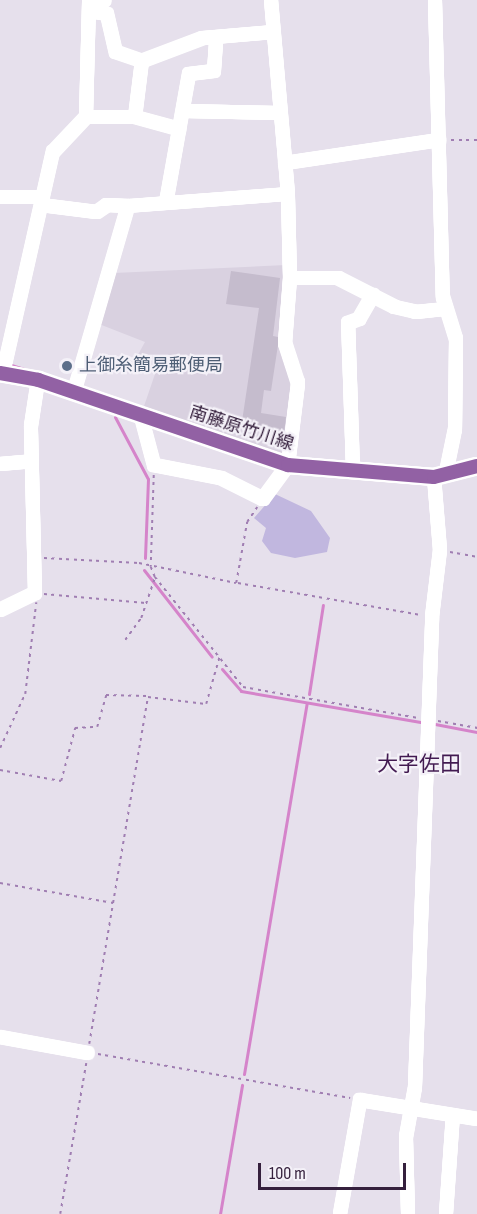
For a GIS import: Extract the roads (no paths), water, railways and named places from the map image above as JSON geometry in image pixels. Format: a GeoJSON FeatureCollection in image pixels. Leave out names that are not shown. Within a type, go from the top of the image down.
{"type":"FeatureCollection","features":[{"type":"Feature","properties":{"kind":"main road","name":"南藤原竹川線"},"geometry":{"type":"LineString","coordinates":[[2,373],[38,380],[288,465],[440,475],[477,466]]}},
{"type":"Feature","properties":{"kind":"street"},"geometry":{"type":"LineString","coordinates":[[89,5],[105,0]]}},
{"type":"Feature","properties":{"kind":"street"},"geometry":{"type":"LineString","coordinates":[[141,416],[154,465],[221,478],[263,499],[288,465],[298,383],[285,343],[290,278],[288,194],[279,113],[272,0]]}},
{"type":"Feature","properties":{"kind":"street"},"geometry":{"type":"LineString","coordinates":[[408,1214],[406,1148],[411,1108],[432,617],[440,553],[440,475],[455,429],[456,339],[446,309],[435,0]]}},
{"type":"Feature","properties":{"kind":"street"},"geometry":{"type":"LineString","coordinates":[[89,5],[107,14],[116,52],[142,61],[187,42],[274,32]]}},
{"type":"Feature","properties":{"kind":"street"},"geometry":{"type":"LineString","coordinates":[[2,373],[52,152],[86,117],[89,5]]}},
{"type":"Feature","properties":{"kind":"street"},"geometry":{"type":"LineString","coordinates":[[166,203],[189,74],[214,71],[216,40]]}},
{"type":"Feature","properties":{"kind":"street"},"geometry":{"type":"LineString","coordinates":[[135,117],[142,61]]}},
{"type":"Feature","properties":{"kind":"street"},"geometry":{"type":"LineString","coordinates":[[184,111],[279,113]]}},
{"type":"Feature","properties":{"kind":"street"},"geometry":{"type":"LineString","coordinates":[[86,117],[135,117],[179,129]]}},
{"type":"Feature","properties":{"kind":"street"},"geometry":{"type":"LineString","coordinates":[[285,163],[439,140]]}},
{"type":"Feature","properties":{"kind":"street"},"geometry":{"type":"LineString","coordinates":[[0,197],[41,201],[98,212],[107,205],[128,206],[288,194]]}},
{"type":"Feature","properties":{"kind":"street"},"geometry":{"type":"LineString","coordinates":[[74,392],[128,206]]}},
{"type":"Feature","properties":{"kind":"street"},"geometry":{"type":"LineString","coordinates":[[290,278],[338,278],[416,312],[446,309]]}},
{"type":"Feature","properties":{"kind":"street"},"geometry":{"type":"LineString","coordinates":[[352,470],[348,323],[359,319],[373,295]]}},
{"type":"Feature","properties":{"kind":"street"},"geometry":{"type":"LineString","coordinates":[[0,610],[35,593],[31,426],[38,380]]}},
{"type":"Feature","properties":{"kind":"street"},"geometry":{"type":"LineString","coordinates":[[0,464],[32,461]]}},
{"type":"Feature","properties":{"kind":"street"},"geometry":{"type":"LineString","coordinates":[[0,1037],[88,1053]]}},
{"type":"Feature","properties":{"kind":"street"},"geometry":{"type":"LineString","coordinates":[[340,1214],[360,1100],[477,1119]]}},
{"type":"Feature","properties":{"kind":"street"},"geometry":{"type":"LineString","coordinates":[[447,1214],[453,1115]]}},
{"type":"Feature","properties":{"kind":"waterway"},"geometry":{"type":"LineString","coordinates":[[8,364],[49,377]]}},
{"type":"Feature","properties":{"kind":"waterway"},"geometry":{"type":"LineString","coordinates":[[115,417],[148,479],[145,558]]}},
{"type":"Feature","properties":{"kind":"waterway"},"geometry":{"type":"LineString","coordinates":[[144,570],[212,657]]}},
{"type":"Feature","properties":{"kind":"waterway"},"geometry":{"type":"LineString","coordinates":[[309,694],[323,605]]}},
{"type":"Feature","properties":{"kind":"waterway"},"geometry":{"type":"LineString","coordinates":[[222,669],[241,691],[420,722]]}},
{"type":"Feature","properties":{"kind":"waterway"},"geometry":{"type":"LineString","coordinates":[[244,1074],[307,703]]}},
{"type":"Feature","properties":{"kind":"waterway"},"geometry":{"type":"LineString","coordinates":[[435,724],[477,732]]}},
{"type":"Feature","properties":{"kind":"waterway"},"geometry":{"type":"LineString","coordinates":[[220,1214],[242,1085]]}},
{"type":"Feature","properties":{"kind":"place","name":"上御糸簡易郵便局"},"geometry":{"type":"Point","coordinates":[67,366]}},
{"type":"Feature","properties":{"kind":"district","name":"大字佐田"},"geometry":{"type":"Point","coordinates":[419,765]}}]}
